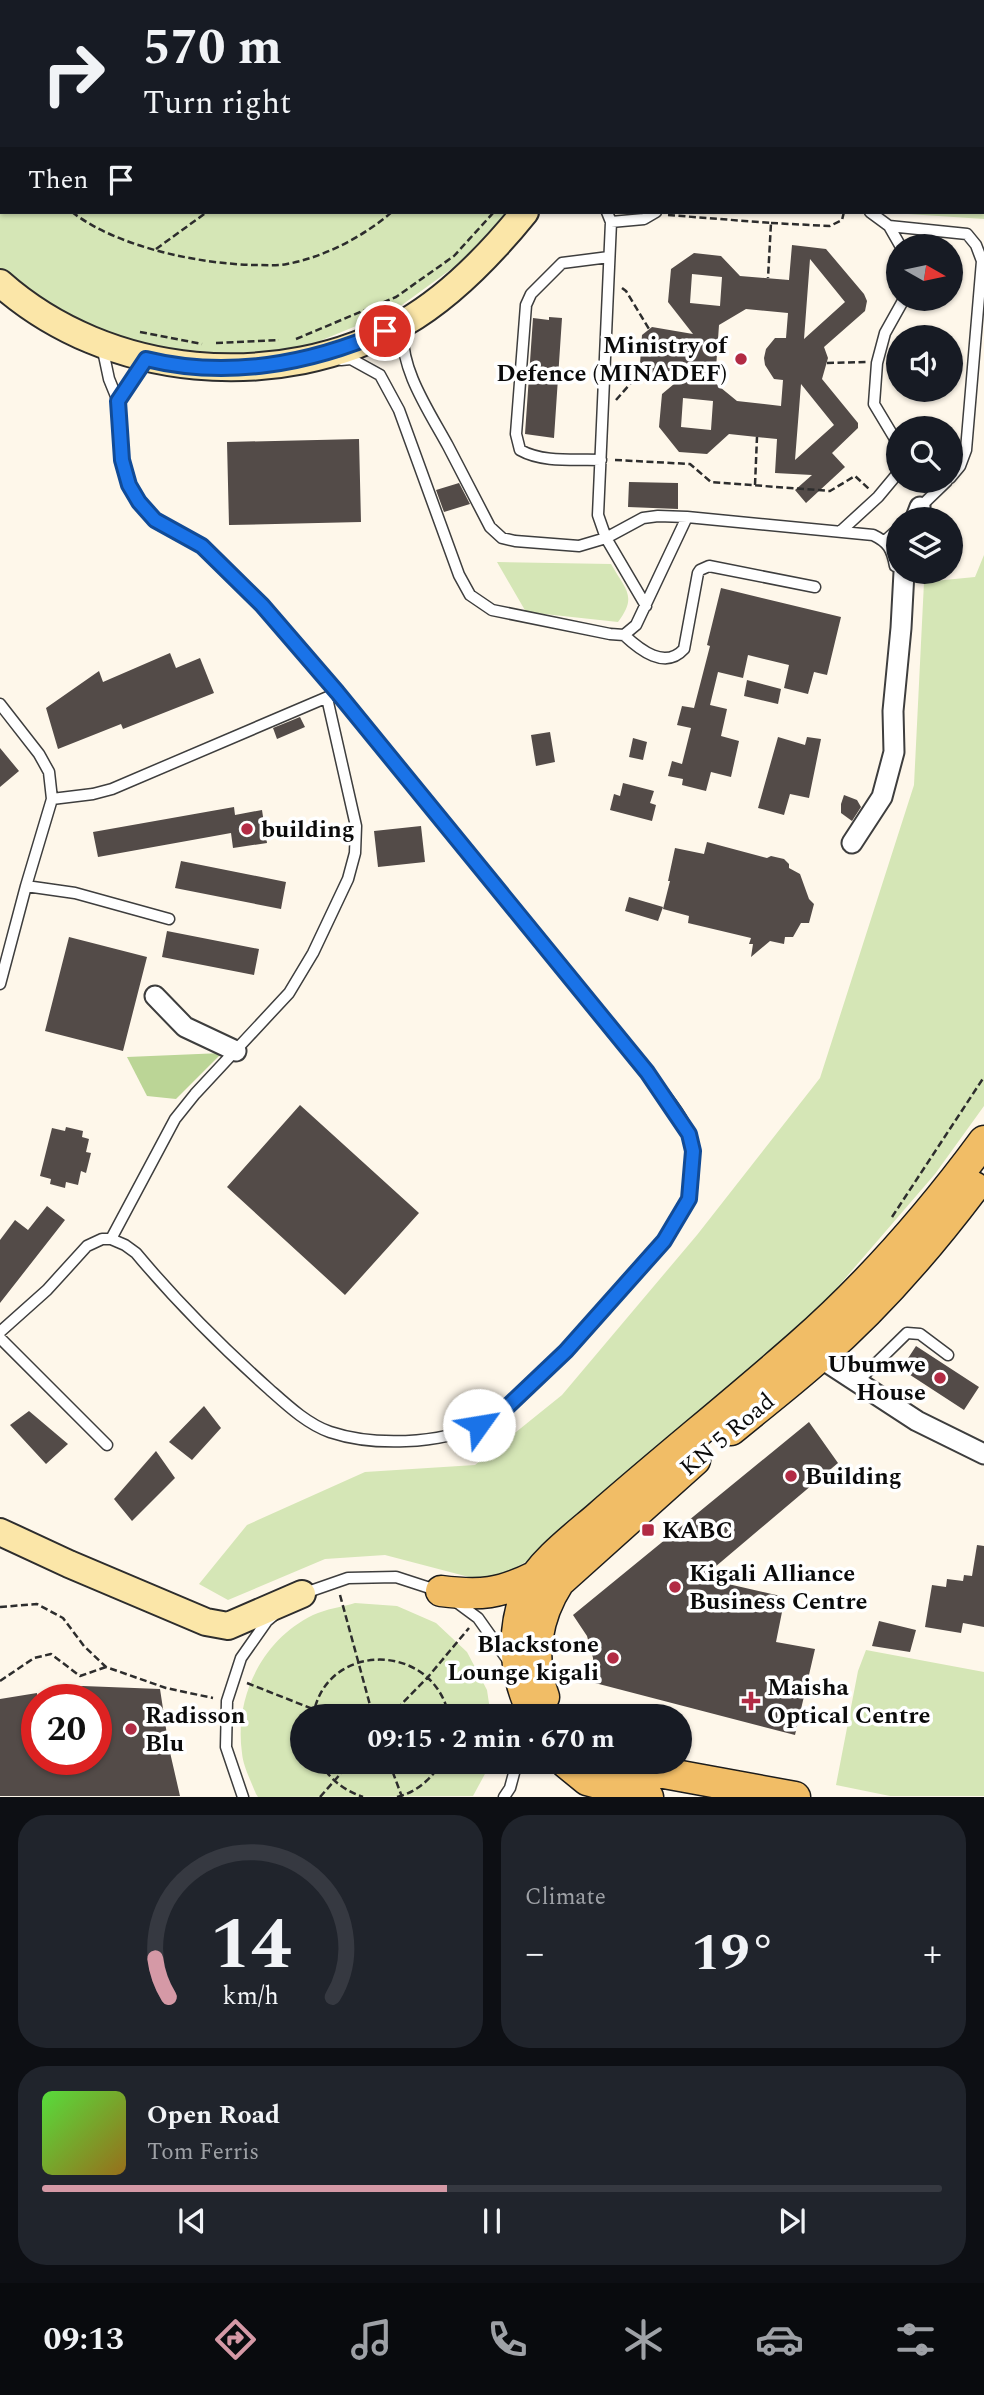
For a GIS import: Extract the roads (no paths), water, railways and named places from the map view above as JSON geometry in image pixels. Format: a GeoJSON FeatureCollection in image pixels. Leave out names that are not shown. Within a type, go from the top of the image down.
{"type":"FeatureCollection","features":[{"type":"Feature","properties":{"kind":"main road"},"geometry":{"type":"LineString","coordinates":[[0,284],[24,305],[102,346],[153,360],[222,368],[288,348],[347,348],[404,323],[457,285],[523,214]]}},
{"type":"Feature","properties":{"kind":"main road","name":"KN 5 Road"},"geometry":{"type":"LineString","coordinates":[[536,1576],[626,1493],[802,1344],[880,1265],[947,1191],[984,1141]]}},
{"type":"Feature","properties":{"kind":"main road","name":"KN 5 Road"},"geometry":{"type":"LineString","coordinates":[[547,1704],[536,1662],[537,1646],[541,1615],[559,1582],[705,1452],[819,1357],[884,1294],[949,1220],[984,1174]]}},
{"type":"Feature","properties":{"kind":"main road"},"geometry":{"type":"LineString","coordinates":[[0,1532],[206,1622],[228,1626],[302,1594]]}},
{"type":"Feature","properties":{"kind":"main road"},"geometry":{"type":"LineString","coordinates":[[441,1591],[485,1595],[503,1591],[536,1576]]}},
{"type":"Feature","properties":{"kind":"main road"},"geometry":{"type":"LineString","coordinates":[[530,1704],[515,1656],[523,1603],[536,1576]]}},
{"type":"Feature","properties":{"kind":"main road"},"geometry":{"type":"LineString","coordinates":[[580,1774],[587,1780],[648,1797]]}},
{"type":"Feature","properties":{"kind":"main road"},"geometry":{"type":"LineString","coordinates":[[669,1774],[795,1797]]}},
{"type":"Feature","properties":{"kind":"street"},"geometry":{"type":"LineString","coordinates":[[852,843],[882,797],[894,752],[893,711],[901,628],[900,584]]}},
{"type":"Feature","properties":{"kind":"street"},"geometry":{"type":"LineString","coordinates":[[155,996],[185,1027],[236,1051]]}},
{"type":"Feature","properties":{"kind":"street"},"geometry":{"type":"LineString","coordinates":[[819,1357],[917,1421],[984,1454]]}},
{"type":"Feature","properties":{"kind":"lane"},"geometry":{"type":"LineString","coordinates":[[646,606],[606,538],[598,516],[609,217],[644,219],[653,214]]}},
{"type":"Feature","properties":{"kind":"lane"},"geometry":{"type":"LineString","coordinates":[[873,214],[889,226],[894,234]]}},
{"type":"Feature","properties":{"kind":"lane"},"geometry":{"type":"LineString","coordinates":[[889,226],[967,234],[976,245],[982,261],[966,450],[963,458]]}},
{"type":"Feature","properties":{"kind":"lane"},"geometry":{"type":"LineString","coordinates":[[601,460],[529,456],[520,450],[516,434],[526,304],[531,294],[562,263],[609,257]]}},
{"type":"Feature","properties":{"kind":"lane"},"geometry":{"type":"LineString","coordinates":[[886,424],[874,404],[877,363],[885,333],[897,312]]}},
{"type":"Feature","properties":{"kind":"lane"},"geometry":{"type":"LineString","coordinates":[[404,323],[402,337],[406,359],[422,398],[491,527],[502,538],[579,546],[606,538],[643,518],[658,516],[842,530],[886,540]]}},
{"type":"Feature","properties":{"kind":"lane"},"geometry":{"type":"LineString","coordinates":[[0,1332],[47,1290],[87,1246],[102,1239],[111,1240],[136,1253],[197,1320],[251,1373],[311,1422],[329,1432],[349,1436],[383,1440],[425,1440],[460,1433],[479,1425],[506,1408],[527,1389],[566,1351],[664,1241],[689,1199],[693,1151],[689,1134],[674,1108],[647,1072],[337,692],[262,605],[202,546],[155,520],[139,502],[129,485],[122,460],[118,401],[109,379],[102,346]]}},
{"type":"Feature","properties":{"kind":"lane"},"geometry":{"type":"LineString","coordinates":[[288,348],[351,359],[380,375],[399,410],[459,575],[471,595],[492,610],[511,616],[624,635],[648,654],[671,658],[684,649],[700,569],[709,566],[815,587]]}},
{"type":"Feature","properties":{"kind":"lane"},"geometry":{"type":"LineString","coordinates":[[118,401],[146,359],[153,360]]}},
{"type":"Feature","properties":{"kind":"lane"},"geometry":{"type":"LineString","coordinates":[[842,530],[886,487]]}},
{"type":"Feature","properties":{"kind":"lane"},"geometry":{"type":"LineString","coordinates":[[922,507],[936,493]]}},
{"type":"Feature","properties":{"kind":"lane"},"geometry":{"type":"LineString","coordinates":[[624,635],[636,625],[687,517]]}},
{"type":"Feature","properties":{"kind":"lane"},"geometry":{"type":"LineString","coordinates":[[52,799],[112,789],[337,692]]}},
{"type":"Feature","properties":{"kind":"lane"},"geometry":{"type":"LineString","coordinates":[[111,1240],[176,1119],[195,1094],[289,993],[313,953],[348,879],[355,853],[356,826],[327,698]]}},
{"type":"Feature","properties":{"kind":"lane"},"geometry":{"type":"LineString","coordinates":[[0,704],[39,754],[49,772],[52,799],[0,984]]}},
{"type":"Feature","properties":{"kind":"lane"},"geometry":{"type":"LineString","coordinates":[[26,886],[75,893],[169,919]]}},
{"type":"Feature","properties":{"kind":"lane"},"geometry":{"type":"LineString","coordinates":[[857,1382],[907,1333],[920,1334],[948,1355]]}},
{"type":"Feature","properties":{"kind":"lane"},"geometry":{"type":"LineString","coordinates":[[0,1338],[107,1445]]}},
{"type":"Feature","properties":{"kind":"lane"},"geometry":{"type":"LineString","coordinates":[[243,1797],[226,1747],[227,1700],[241,1658],[267,1621],[302,1594],[348,1577],[396,1577],[441,1591],[478,1618],[506,1654],[521,1704]]}},
{"type":"Feature","properties":{"kind":"lane"},"geometry":{"type":"LineString","coordinates":[[504,1797],[514,1774]]}},
{"type":"Feature","properties":{"kind":"place","name":"Ministry of Defence (MINADEF)"},"geometry":{"type":"Point","coordinates":[741,359]}},
{"type":"Feature","properties":{"kind":"place","name":"building"},"geometry":{"type":"Point","coordinates":[247,829]}},
{"type":"Feature","properties":{"kind":"place","name":"Ubumwe House"},"geometry":{"type":"Point","coordinates":[940,1378]}},
{"type":"Feature","properties":{"kind":"place","name":"Building"},"geometry":{"type":"Point","coordinates":[791,1476]}},
{"type":"Feature","properties":{"kind":"place","name":"KABC"},"geometry":{"type":"Point","coordinates":[648,1530]}},
{"type":"Feature","properties":{"kind":"place","name":"Kigali Alliance Business Centre"},"geometry":{"type":"Point","coordinates":[675,1587]}},
{"type":"Feature","properties":{"kind":"place","name":"Blackstone Lounge kigali"},"geometry":{"type":"Point","coordinates":[613,1658]}},
{"type":"Feature","properties":{"kind":"place","name":"Maisha Optical Centre"},"geometry":{"type":"Point","coordinates":[751,1701]}},
{"type":"Feature","properties":{"kind":"place","name":"Radisson Blu"},"geometry":{"type":"Point","coordinates":[131,1729]}}]}
